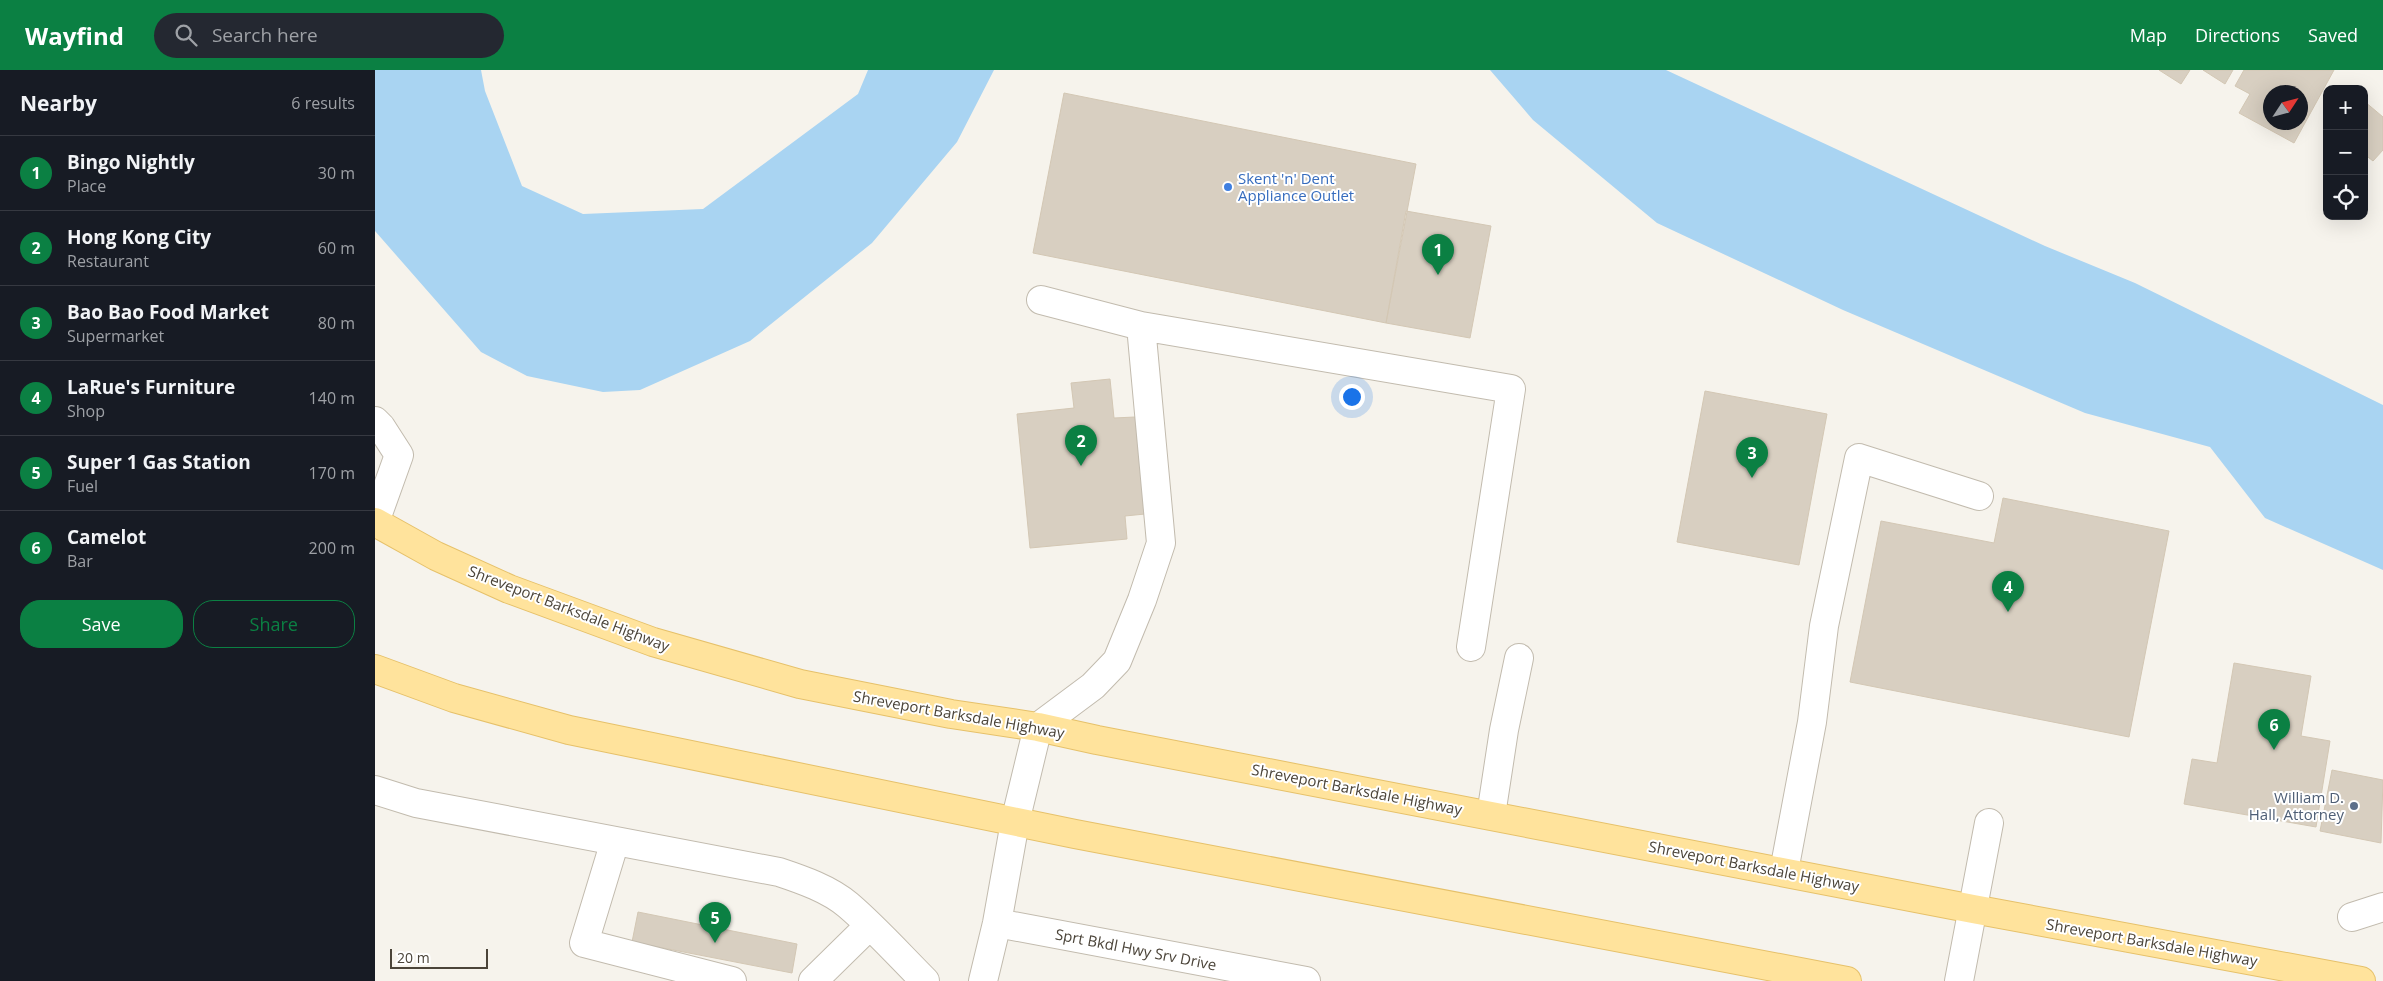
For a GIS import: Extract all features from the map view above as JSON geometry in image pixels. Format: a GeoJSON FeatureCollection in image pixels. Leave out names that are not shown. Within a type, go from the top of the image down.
{"type":"FeatureCollection","features":[{"type":"Feature","properties":{"kind":"main road","name":"Shreveport Barksdale Highway"},"geometry":{"type":"LineString","coordinates":[[375,522],[435,556],[509,589],[653,642],[800,684],[951,714],[1038,727],[1973,909],[2361,981]]}},
{"type":"Feature","properties":{"kind":"main road"},"geometry":{"type":"LineString","coordinates":[[375,669],[454,698],[569,730],[1015,822],[1847,981]]}},
{"type":"Feature","properties":{"kind":"street"},"geometry":{"type":"LineString","coordinates":[[1041,300],[1141,326],[1511,389],[1471,647]]}},
{"type":"Feature","properties":{"kind":"street"},"geometry":{"type":"LineString","coordinates":[[983,981],[997,923],[1015,822],[1038,727],[1093,686],[1117,661],[1142,600],[1161,543],[1141,326]]}},
{"type":"Feature","properties":{"kind":"street"},"geometry":{"type":"LineString","coordinates":[[375,422],[381,427],[399,455],[375,522]]}},
{"type":"Feature","properties":{"kind":"street"},"geometry":{"type":"LineString","coordinates":[[1784,871],[1812,722],[1824,626],[1859,458],[1979,496]]}},
{"type":"Feature","properties":{"kind":"street"},"geometry":{"type":"LineString","coordinates":[[1491,815],[1504,730],[1519,658]]}},
{"type":"Feature","properties":{"kind":"street"},"geometry":{"type":"LineString","coordinates":[[375,790],[416,804],[779,872],[801,879],[823,889],[847,904],[925,981]]}},
{"type":"Feature","properties":{"kind":"street"},"geometry":{"type":"LineString","coordinates":[[1959,981],[1989,823]]}},
{"type":"Feature","properties":{"kind":"street"},"geometry":{"type":"LineString","coordinates":[[615,841],[584,943],[732,981]]}},
{"type":"Feature","properties":{"kind":"street"},"geometry":{"type":"LineString","coordinates":[[2352,917],[2383,907]]}},
{"type":"Feature","properties":{"kind":"street","name":"Sprt Bkdl Hwy Srv Drive"},"geometry":{"type":"LineString","coordinates":[[997,923],[1306,981]]}},
{"type":"Feature","properties":{"kind":"street"},"geometry":{"type":"LineString","coordinates":[[813,981],[869,926]]}},
{"type":"Feature","properties":{"kind":"water"},"geometry":{"type":"Polygon","coordinates":[[[375,70],[481,70],[485,91],[522,186],[583,214],[703,209],[858,94],[868,70],[994,70],[957,142],[872,243],[750,341],[640,390],[603,392],[527,376],[481,352],[375,231],[375,70]]]}},
{"type":"Feature","properties":{"kind":"water"},"geometry":{"type":"Polygon","coordinates":[[[1490,70],[1666,70],[2045,246],[2135,283],[2383,405],[2383,570],[2265,518],[2210,447],[2085,413],[1843,310],[1657,223],[1533,120],[1490,70]]]}},
{"type":"Feature","properties":{"kind":"building"},"geometry":{"type":"Polygon","coordinates":[[[2159,70],[2190,70],[2181,84],[2159,70]]]}},
{"type":"Feature","properties":{"kind":"building"},"geometry":{"type":"Polygon","coordinates":[[[2203,70],[2233,70],[2225,84],[2203,70]]]}},
{"type":"Feature","properties":{"kind":"building"},"geometry":{"type":"Polygon","coordinates":[[[2244,70],[2334,70],[2326,85],[2323,85],[2323,90],[2308,117],[2308,85],[2263,85],[2263,126],[2239,113],[2250,94],[2235,86],[2244,70]]]}},
{"type":"Feature","properties":{"kind":"building","name":"Skent 'n' Dent Appliance Outlet"},"geometry":{"type":"Polygon","coordinates":[[[1064,93],[1416,164],[1386,323],[1033,253],[1064,93]]]}},
{"type":"Feature","properties":{"kind":"building"},"geometry":{"type":"Polygon","coordinates":[[[2368,104],[2383,117],[2383,150],[2373,161],[2368,157],[2368,104]]]}},
{"type":"Feature","properties":{"kind":"building"},"geometry":{"type":"Polygon","coordinates":[[[2270,130],[2301,130],[2294,143],[2270,130]]]}},
{"type":"Feature","properties":{"kind":"building"},"geometry":{"type":"Polygon","coordinates":[[[1406,211],[1491,226],[1470,338],[1386,323],[1406,211]]]}},
{"type":"Feature","properties":{"kind":"building"},"geometry":{"type":"Polygon","coordinates":[[[1110,379],[1114,418],[1135,417],[1145,514],[1125,516],[1127,539],[1030,548],[1017,414],[1074,408],[1071,383],[1110,379]]]}},
{"type":"Feature","properties":{"kind":"building"},"geometry":{"type":"Polygon","coordinates":[[[1705,391],[1827,414],[1799,565],[1677,542],[1705,391]]]}},
{"type":"Feature","properties":{"kind":"building"},"geometry":{"type":"Polygon","coordinates":[[[2003,498],[2169,531],[2129,737],[1850,682],[1881,521],[1994,543],[2003,498]]]}},
{"type":"Feature","properties":{"kind":"building"},"geometry":{"type":"Polygon","coordinates":[[[2234,663],[2311,676],[2301,736],[2330,741],[2316,827],[2184,804],[2192,759],[2217,763],[2234,663]]]}},
{"type":"Feature","properties":{"kind":"building","name":"William D. Hall, Attorney"},"geometry":{"type":"Polygon","coordinates":[[[2332,770],[2383,780],[2381,843],[2320,831],[2332,770]]]}},
{"type":"Feature","properties":{"kind":"building"},"geometry":{"type":"Polygon","coordinates":[[[638,912],[797,944],[792,973],[632,942],[638,912]]]}},
{"type":"Feature","properties":{"kind":"place","name":"Skent 'n' Dent Appliance Outlet"},"geometry":{"type":"Point","coordinates":[1228,187]}},
{"type":"Feature","properties":{"kind":"place","name":"Bingo Nightly"},"geometry":{"type":"Point","coordinates":[1438,275]}},
{"type":"Feature","properties":{"kind":"place","name":"Hong Kong City"},"geometry":{"type":"Point","coordinates":[1081,466]}},
{"type":"Feature","properties":{"kind":"place","name":"Bao Bao Food Market"},"geometry":{"type":"Point","coordinates":[1752,478]}},
{"type":"Feature","properties":{"kind":"place","name":"LaRue's Furniture"},"geometry":{"type":"Point","coordinates":[2008,612]}},
{"type":"Feature","properties":{"kind":"place","name":"Camelot"},"geometry":{"type":"Point","coordinates":[2274,750]}},
{"type":"Feature","properties":{"kind":"place","name":"William D. Hall, Attorney"},"geometry":{"type":"Point","coordinates":[2354,806]}},
{"type":"Feature","properties":{"kind":"place","name":"Super 1 Gas Station"},"geometry":{"type":"Point","coordinates":[715,943]}}]}
